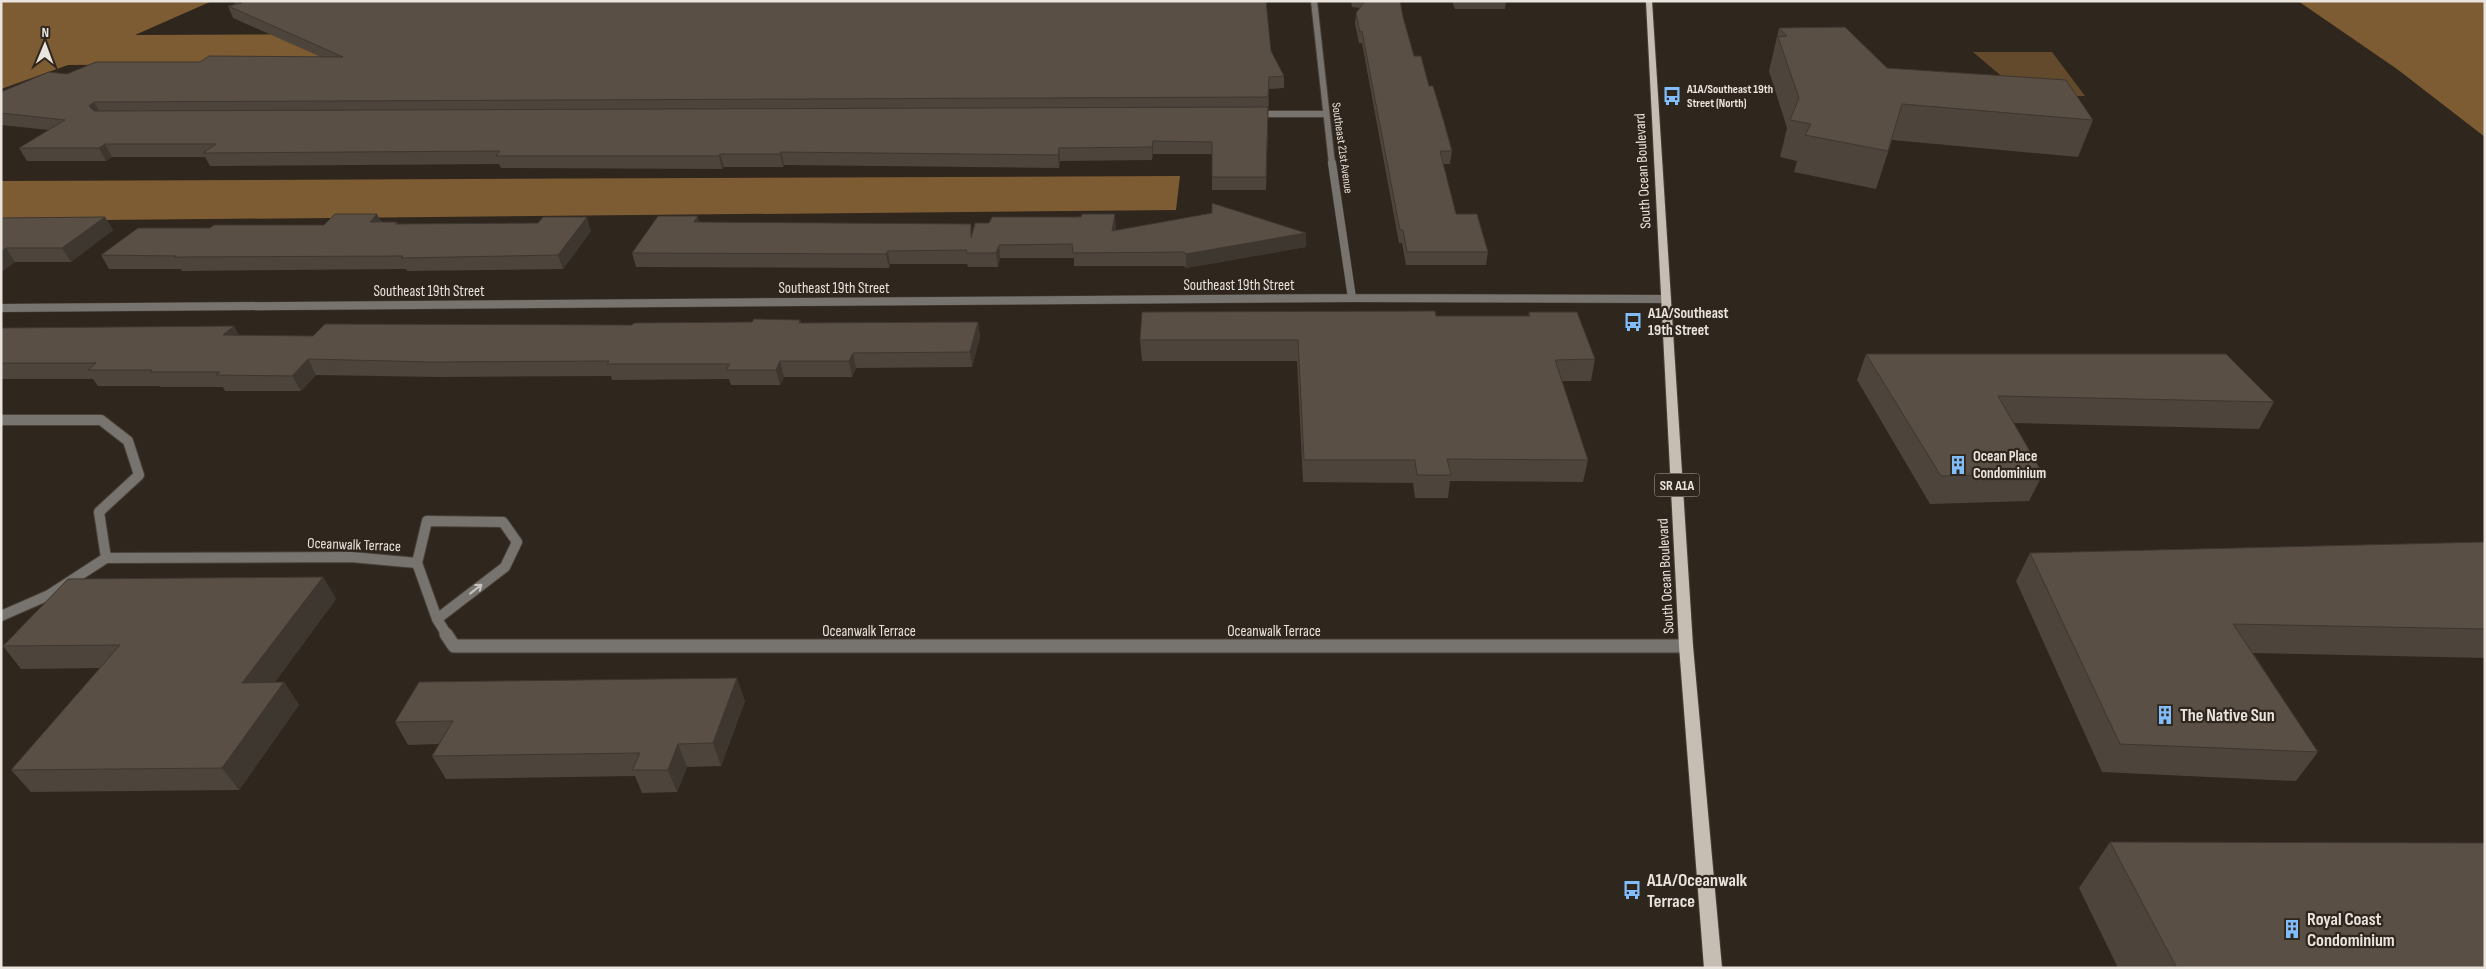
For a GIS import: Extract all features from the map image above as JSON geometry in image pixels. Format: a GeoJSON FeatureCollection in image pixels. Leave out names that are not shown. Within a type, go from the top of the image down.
{"type":"FeatureCollection","features":[{"type":"Feature","properties":{"kind":"main road","name":"South Ocean Boulevard"},"geometry":{"type":"LineString","coordinates":[[1649,1],[1686,646],[1713,968]]}},
{"type":"Feature","properties":{"kind":"street","name":"Southeast 21st Avenue"},"geometry":{"type":"LineString","coordinates":[[1314,1],[1326,114],[1352,298]]}},
{"type":"Feature","properties":{"kind":"street"},"geometry":{"type":"LineString","coordinates":[[1246,114],[1326,114]]}},
{"type":"Feature","properties":{"kind":"street","name":"Southeast 19th Street"},"geometry":{"type":"LineString","coordinates":[[1,308],[1352,298],[1667,299]]}},
{"type":"Feature","properties":{"kind":"street"},"geometry":{"type":"LineString","coordinates":[[1,420],[101,420],[128,440],[139,475],[99,512],[106,558],[48,595],[1,616]]}},
{"type":"Feature","properties":{"kind":"street"},"geometry":{"type":"LineString","coordinates":[[418,563],[427,521],[503,522],[517,542],[505,567],[437,619]]}},
{"type":"Feature","properties":{"kind":"street","name":"Oceanwalk Terrace"},"geometry":{"type":"LineString","coordinates":[[106,558],[351,557],[418,563],[437,619],[454,646],[1686,646]]}},
{"type":"Feature","properties":{"kind":"shaded area"},"geometry":{"type":"Polygon","coordinates":[[[1,1],[212,1],[135,35],[1174,31],[1173,59],[68,65],[1,89],[1,1]]]}},
{"type":"Feature","properties":{"kind":"shaded area"},"geometry":{"type":"Polygon","coordinates":[[[2298,1],[2485,1],[2485,137],[2397,69],[2298,1]]]}},
{"type":"Feature","properties":{"kind":"shaded area"},"geometry":{"type":"Polygon","coordinates":[[[1973,52],[2052,52],[2085,96],[2025,96],[1973,52]]]}},
{"type":"Feature","properties":{"kind":"shaded area"},"geometry":{"type":"Polygon","coordinates":[[[1180,176],[1176,210],[1,221],[1,181],[1180,176]]]}},
{"type":"Feature","properties":{"kind":"building"},"geometry":{"type":"Polygon","coordinates":[[[238,1],[1266,1],[1271,51],[1284,76],[1269,77],[1268,97],[94,102],[89,106],[94,111],[1268,107],[1266,177],[1212,177],[1212,142],[1153,141],[1152,147],[1059,148],[1058,155],[781,152],[780,154],[720,154],[719,156],[496,156],[500,151],[203,153],[216,144],[105,144],[99,148],[19,148],[65,120],[1,113],[1,92],[49,72],[67,74],[96,62],[200,62],[209,56],[343,57],[228,6],[242,3],[238,1]]]}},
{"type":"Feature","properties":{"kind":"building"},"geometry":{"type":"Polygon","coordinates":[[[1365,1],[1400,1],[1414,56],[1421,56],[1429,86],[1433,86],[1452,151],[1440,151],[1456,214],[1477,214],[1488,252],[1407,252],[1403,230],[1400,230],[1362,31],[1360,32],[1356,13],[1365,1]]]}},
{"type":"Feature","properties":{"kind":"building"},"geometry":{"type":"Polygon","coordinates":[[[1845,27],[1887,68],[2066,80],[2093,120],[1902,104],[1888,151],[1805,135],[1811,124],[1790,120],[1799,98],[1778,37],[1787,36],[1779,28],[1845,27]]]}},
{"type":"Feature","properties":{"kind":"building"},"geometry":{"type":"Polygon","coordinates":[[[1212,203],[1306,233],[1186,254],[1184,252],[1073,253],[1072,244],[999,245],[996,253],[966,253],[967,250],[888,251],[886,254],[632,253],[658,216],[698,216],[694,222],[971,224],[971,238],[975,223],[989,223],[992,217],[1081,217],[1082,214],[1115,214],[1112,231],[1212,213],[1212,203]]]}},
{"type":"Feature","properties":{"kind":"building"},"geometry":{"type":"Polygon","coordinates":[[[335,214],[377,214],[370,222],[397,222],[395,224],[538,223],[543,217],[587,217],[558,255],[401,258],[403,256],[174,257],[176,256],[101,255],[138,228],[210,228],[214,225],[324,225],[335,214]]]}},
{"type":"Feature","properties":{"kind":"building"},"geometry":{"type":"Polygon","coordinates":[[[105,217],[62,248],[6,248],[1,252],[1,218],[105,217]]]}},
{"type":"Feature","properties":{"kind":"building"},"geometry":{"type":"Polygon","coordinates":[[[1435,311],[1436,316],[1530,316],[1529,312],[1577,312],[1595,359],[1555,360],[1588,460],[1447,459],[1451,475],[1417,475],[1415,460],[1304,460],[1298,340],[1140,340],[1142,312],[1435,311]]]}},
{"type":"Feature","properties":{"kind":"building"},"geometry":{"type":"Polygon","coordinates":[[[754,319],[800,320],[799,323],[978,322],[970,352],[853,353],[849,361],[780,361],[776,370],[726,370],[730,364],[607,364],[609,361],[432,362],[308,359],[292,376],[216,375],[220,372],[150,372],[152,370],[88,370],[96,363],[1,363],[1,328],[234,326],[223,335],[313,336],[325,324],[632,325],[634,323],[752,322],[754,319]]]}},
{"type":"Feature","properties":{"kind":"building"},"geometry":{"type":"Polygon","coordinates":[[[1866,354],[2226,354],[2274,402],[1998,396],[2043,474],[1941,476],[1866,354]]]}},
{"type":"Feature","properties":{"kind":"building","name":"The Native Sun"},"geometry":{"type":"Polygon","coordinates":[[[2485,542],[2485,629],[2233,624],[2318,752],[2120,744],[2030,553],[2485,542]]]}},
{"type":"Feature","properties":{"kind":"building"},"geometry":{"type":"Polygon","coordinates":[[[323,577],[242,683],[284,682],[222,768],[11,770],[120,645],[3,646],[68,579],[323,577]]]}},
{"type":"Feature","properties":{"kind":"building"},"geometry":{"type":"Polygon","coordinates":[[[737,678],[713,743],[678,744],[668,770],[632,770],[640,753],[432,756],[453,721],[395,722],[419,682],[737,678]]]}},
{"type":"Feature","properties":{"kind":"building","name":"Royal Coast Condominium"},"geometry":{"type":"Polygon","coordinates":[[[2110,842],[2485,843],[2485,968],[2177,968],[2110,842]]]}},
{"type":"Feature","properties":{"kind":"place","name":"A1A/Southeast 19th Street (North)"},"geometry":{"type":"Point","coordinates":[1672,96]}},
{"type":"Feature","properties":{"kind":"place","name":"A1A/Southeast 19th Street"},"geometry":{"type":"Point","coordinates":[1633,322]}},
{"type":"Feature","properties":{"kind":"place","name":"Ocean Place Condominium"},"geometry":{"type":"Point","coordinates":[1958,465]}},
{"type":"Feature","properties":{"kind":"place","name":"The Native Sun"},"geometry":{"type":"Point","coordinates":[2165,715]}},
{"type":"Feature","properties":{"kind":"place","name":"A1A/Oceanwalk Terrace"},"geometry":{"type":"Point","coordinates":[1632,890]}},
{"type":"Feature","properties":{"kind":"place","name":"Royal Coast Condominium"},"geometry":{"type":"Point","coordinates":[2292,929]}}]}
